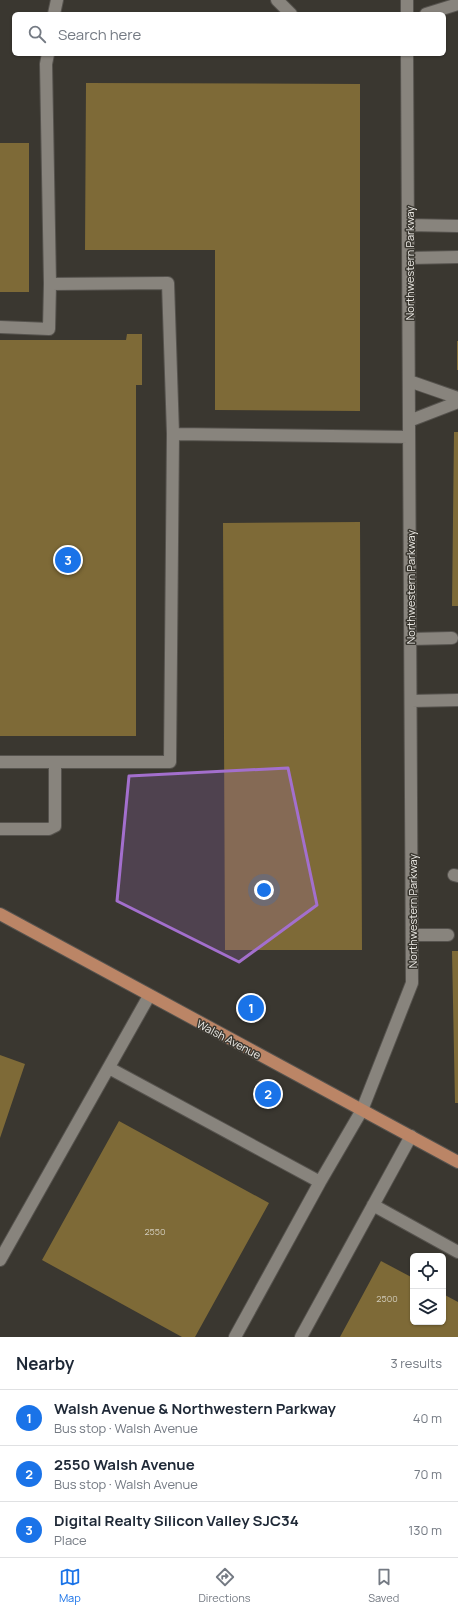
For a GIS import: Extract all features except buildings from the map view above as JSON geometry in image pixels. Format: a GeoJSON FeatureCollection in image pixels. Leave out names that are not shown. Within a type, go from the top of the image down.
{"type":"FeatureCollection","features":[{"type":"Feature","properties":{"kind":"main road","name":"Walsh Avenue"},"geometry":{"type":"LineString","coordinates":[[0,914],[458,1162]]}},
{"type":"Feature","properties":{"kind":"street"},"geometry":{"type":"LineString","coordinates":[[54,12],[57,0]]}},
{"type":"Feature","properties":{"kind":"street"},"geometry":{"type":"LineString","coordinates":[[277,0],[289,12]]}},
{"type":"Feature","properties":{"kind":"street"},"geometry":{"type":"LineString","coordinates":[[407,0],[407,12]]}},
{"type":"Feature","properties":{"kind":"street"},"geometry":{"type":"LineString","coordinates":[[432,12],[458,4]]}},
{"type":"Feature","properties":{"kind":"street"},"geometry":{"type":"LineString","coordinates":[[0,327],[49,329],[50,284],[46,64],[48,56]]}},
{"type":"Feature","properties":{"kind":"street","name":"Northwestern Parkway"},"geometry":{"type":"LineString","coordinates":[[235,1337],[320,1182],[362,1110],[412,983],[407,56]]}},
{"type":"Feature","properties":{"kind":"street"},"geometry":{"type":"LineString","coordinates":[[409,225],[458,226]]}},
{"type":"Feature","properties":{"kind":"street"},"geometry":{"type":"LineString","coordinates":[[408,258],[458,257]]}},
{"type":"Feature","properties":{"kind":"street"},"geometry":{"type":"LineString","coordinates":[[0,762],[170,762],[173,434],[168,283],[50,284]]}},
{"type":"Feature","properties":{"kind":"street"},"geometry":{"type":"LineString","coordinates":[[409,381],[458,398]]}},
{"type":"Feature","properties":{"kind":"street"},"geometry":{"type":"LineString","coordinates":[[409,421],[458,402]]}},
{"type":"Feature","properties":{"kind":"street"},"geometry":{"type":"LineString","coordinates":[[173,434],[409,437]]}},
{"type":"Feature","properties":{"kind":"street"},"geometry":{"type":"LineString","coordinates":[[411,639],[452,638]]}},
{"type":"Feature","properties":{"kind":"street"},"geometry":{"type":"LineString","coordinates":[[411,701],[458,700]]}},
{"type":"Feature","properties":{"kind":"street"},"geometry":{"type":"LineString","coordinates":[[0,829],[49,829],[55,826],[55,762]]}},
{"type":"Feature","properties":{"kind":"street"},"geometry":{"type":"LineString","coordinates":[[412,935],[448,935]]}},
{"type":"Feature","properties":{"kind":"street"},"geometry":{"type":"LineString","coordinates":[[0,1260],[149,996]]}},
{"type":"Feature","properties":{"kind":"street"},"geometry":{"type":"LineString","coordinates":[[109,1068],[320,1182]]}},
{"type":"Feature","properties":{"kind":"street"},"geometry":{"type":"LineString","coordinates":[[301,1337],[411,1136]]}},
{"type":"Feature","properties":{"kind":"street"},"geometry":{"type":"LineString","coordinates":[[373,1205],[458,1252]]}},
{"type":"Feature","properties":{"kind":"highlighted area"},"geometry":{"type":"Polygon","coordinates":[[[288,768],[317,905],[239,962],[117,901],[129,776],[288,768]]]}},
{"type":"Feature","properties":{"kind":"place","name":"Digital Realty Silicon Valley SJC34"},"geometry":{"type":"Point","coordinates":[68,560]}},
{"type":"Feature","properties":{"kind":"place","name":"Walsh Avenue & Northwestern Parkway"},"geometry":{"type":"Point","coordinates":[251,1008]}},
{"type":"Feature","properties":{"kind":"place","name":"2550 Walsh Avenue"},"geometry":{"type":"Point","coordinates":[268,1094]}}]}
